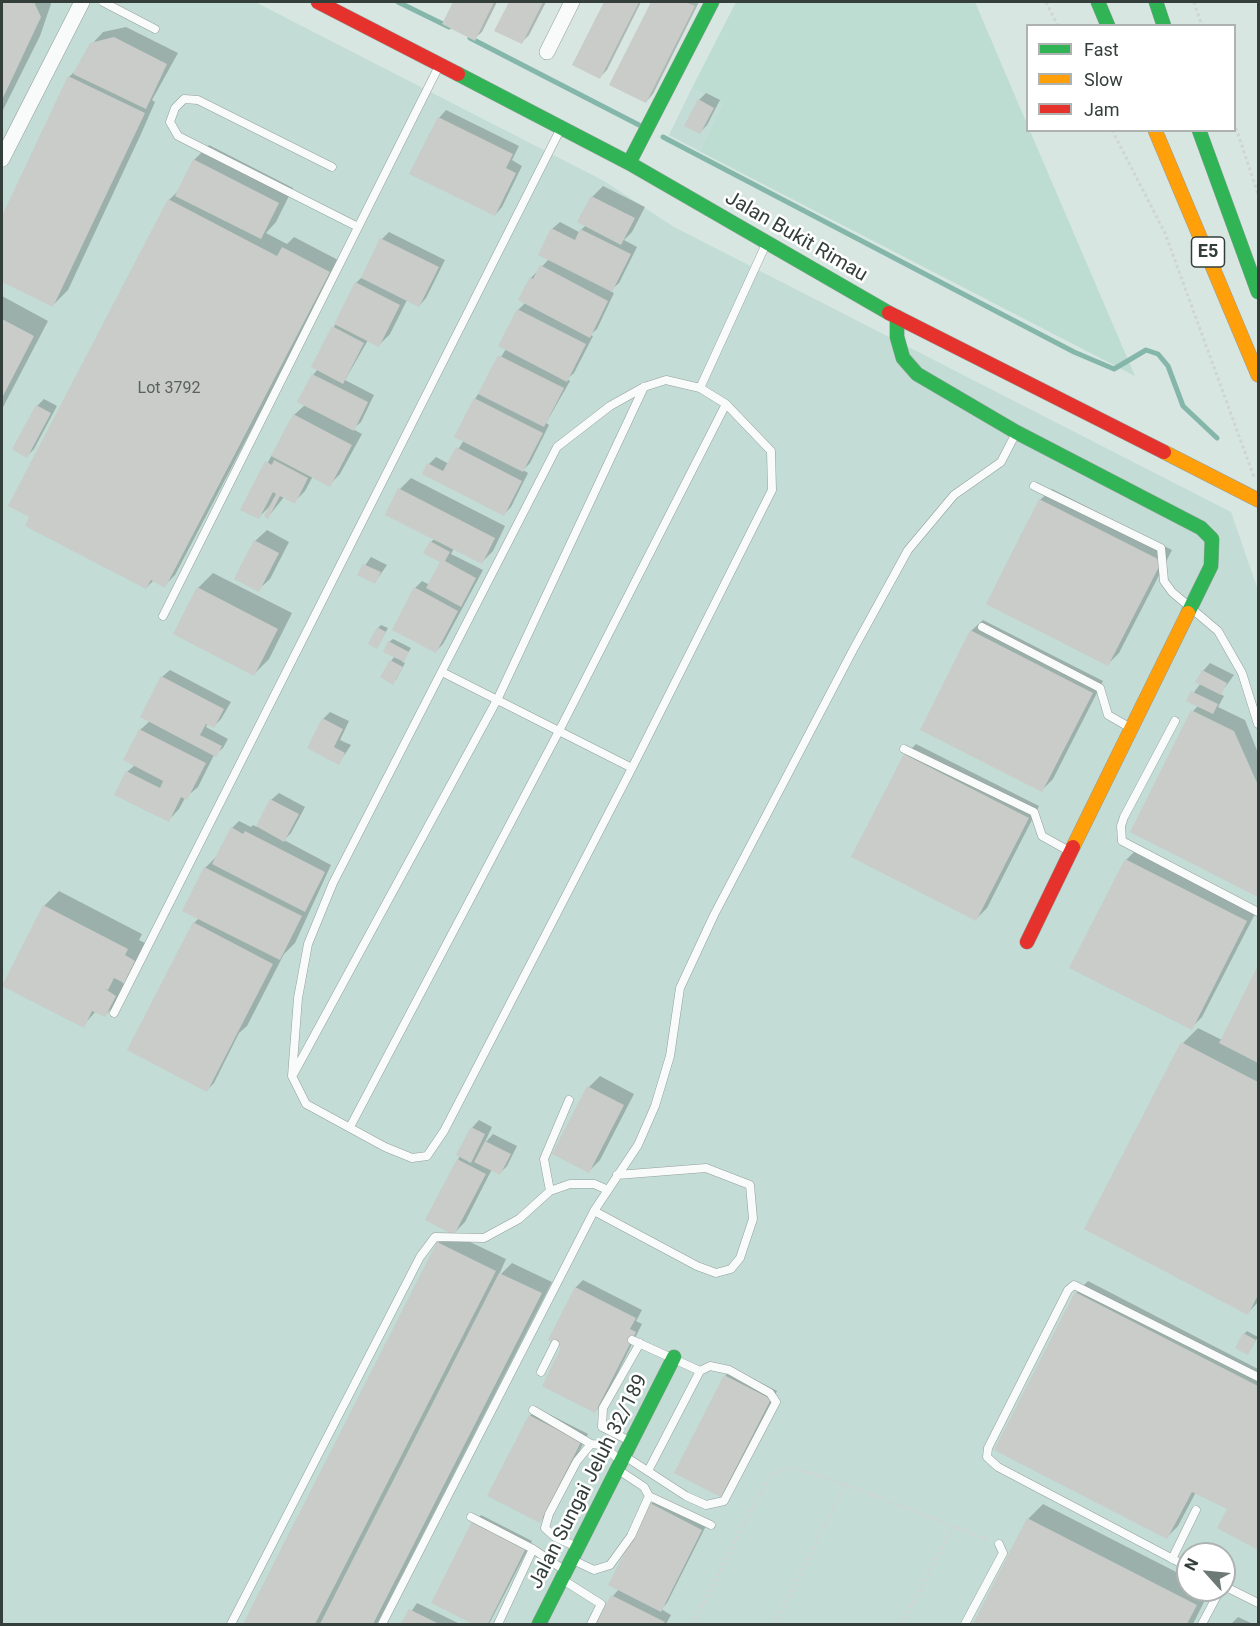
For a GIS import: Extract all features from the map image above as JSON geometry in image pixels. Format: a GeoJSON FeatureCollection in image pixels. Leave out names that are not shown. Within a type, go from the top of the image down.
{"type":"FeatureCollection","features":[{"type":"Feature","properties":{"kind":"main road","name":"Jalan Bukit Rimau"},"geometry":{"type":"LineString","coordinates":[[318,2],[629,163],[766,244],[897,317],[1258,500]]}},
{"type":"Feature","properties":{"kind":"main road"},"geometry":{"type":"LineString","coordinates":[[629,163],[712,2]]}},
{"type":"Feature","properties":{"kind":"main road"},"geometry":{"type":"LineString","coordinates":[[1098,2],[1107,24]]}},
{"type":"Feature","properties":{"kind":"main road"},"geometry":{"type":"LineString","coordinates":[[1156,2],[1163,24]]}},
{"type":"Feature","properties":{"kind":"main road","name":"E5"},"geometry":{"type":"LineString","coordinates":[[1156,132],[1258,375]]}},
{"type":"Feature","properties":{"kind":"main road","name":"E5"},"geometry":{"type":"LineString","coordinates":[[1200,132],[1258,292]]}},
{"type":"Feature","properties":{"kind":"main road"},"geometry":{"type":"LineString","coordinates":[[897,317],[897,337],[903,358],[917,374],[1016,432],[1201,528],[1212,539],[1210,566],[1070,851],[1028,942]]}},
{"type":"Feature","properties":{"kind":"main road","name":"Jalan Sungai Jeluh 32/189"},"geometry":{"type":"LineString","coordinates":[[538,1624],[674,1357]]}},
{"type":"Feature","properties":{"kind":"street"},"geometry":{"type":"LineString","coordinates":[[2,159],[82,2]]}},
{"type":"Feature","properties":{"kind":"street"},"geometry":{"type":"LineString","coordinates":[[547,52],[572,2]]}},
{"type":"Feature","properties":{"kind":"lane"},"geometry":{"type":"LineString","coordinates":[[103,2],[155,29]]}},
{"type":"Feature","properties":{"kind":"lane"},"geometry":{"type":"LineString","coordinates":[[163,616],[440,64]]}},
{"type":"Feature","properties":{"kind":"lane"},"geometry":{"type":"LineString","coordinates":[[332,167],[198,100],[184,99],[175,108],[170,122],[178,136],[358,227]]}},
{"type":"Feature","properties":{"kind":"lane"},"geometry":{"type":"LineString","coordinates":[[114,1013],[562,128]]}},
{"type":"Feature","properties":{"kind":"lane"},"geometry":{"type":"LineString","coordinates":[[700,388],[766,244]]}},
{"type":"Feature","properties":{"kind":"lane"},"geometry":{"type":"LineString","coordinates":[[666,380],[700,388],[726,404],[771,451],[772,490],[632,768],[444,1131],[427,1156],[412,1158],[306,1104],[292,1077],[298,998],[308,944],[333,883],[557,447],[610,405],[644,387],[666,380]]}},
{"type":"Feature","properties":{"kind":"lane"},"geometry":{"type":"LineString","coordinates":[[292,1077],[498,698],[644,387]]}},
{"type":"Feature","properties":{"kind":"lane"},"geometry":{"type":"LineString","coordinates":[[350,1127],[559,731],[726,404]]}},
{"type":"Feature","properties":{"kind":"lane"},"geometry":{"type":"LineString","coordinates":[[382,1624],[594,1212],[638,1145],[655,1106],[670,1056],[680,988],[714,915],[859,640],[908,550],[954,495],[1000,462],[1016,432]]}},
{"type":"Feature","properties":{"kind":"lane"},"geometry":{"type":"LineString","coordinates":[[1034,486],[1161,548],[1164,581],[1172,592],[1218,631],[1242,673],[1258,724]]}},
{"type":"Feature","properties":{"kind":"lane"},"geometry":{"type":"LineString","coordinates":[[982,627],[1100,688],[1108,716],[1131,728]]}},
{"type":"Feature","properties":{"kind":"lane"},"geometry":{"type":"LineString","coordinates":[[442,672],[498,698],[632,768]]}},
{"type":"Feature","properties":{"kind":"lane"},"geometry":{"type":"LineString","coordinates":[[1175,722],[1124,817],[1121,826],[1122,841],[1258,912]]}},
{"type":"Feature","properties":{"kind":"lane"},"geometry":{"type":"LineString","coordinates":[[904,749],[1034,812],[1042,836],[1070,851]]}},
{"type":"Feature","properties":{"kind":"lane"},"geometry":{"type":"LineString","coordinates":[[550,1191],[544,1159],[569,1100]]}},
{"type":"Feature","properties":{"kind":"lane"},"geometry":{"type":"LineString","coordinates":[[594,1212],[696,1266],[716,1273],[731,1269],[740,1258],[753,1219],[750,1185],[706,1168],[617,1175]]}},
{"type":"Feature","properties":{"kind":"lane"},"geometry":{"type":"LineString","coordinates":[[231,1624],[420,1257],[435,1237],[484,1238],[519,1219],[550,1191],[570,1184],[594,1184],[608,1190]]}},
{"type":"Feature","properties":{"kind":"lane"},"geometry":{"type":"LineString","coordinates":[[1176,1561],[998,1467],[987,1457],[988,1448],[1068,1290],[1074,1285],[1258,1377]]}},
{"type":"Feature","properties":{"kind":"lane"},"geometry":{"type":"LineString","coordinates":[[632,1442],[602,1427],[603,1408],[636,1341],[700,1371]]}},
{"type":"Feature","properties":{"kind":"lane"},"geometry":{"type":"LineString","coordinates":[[541,1372],[555,1344]]}},
{"type":"Feature","properties":{"kind":"lane"},"geometry":{"type":"LineString","coordinates":[[621,1462],[648,1471],[686,1496],[706,1505],[724,1501],[776,1402],[770,1393],[729,1370],[710,1366],[700,1371],[648,1471]]}},
{"type":"Feature","properties":{"kind":"lane"},"geometry":{"type":"LineString","coordinates":[[533,1410],[591,1444],[601,1445],[621,1462],[644,1487],[649,1496],[711,1525]]}},
{"type":"Feature","properties":{"kind":"lane"},"geometry":{"type":"LineString","coordinates":[[591,1444],[577,1461],[549,1514],[545,1528],[555,1537],[569,1564],[601,1604],[591,1624]]}},
{"type":"Feature","properties":{"kind":"lane"},"geometry":{"type":"LineString","coordinates":[[471,1517],[533,1549],[569,1564],[594,1570],[610,1565],[631,1536],[649,1496]]}},
{"type":"Feature","properties":{"kind":"lane"},"geometry":{"type":"LineString","coordinates":[[1172,1559],[1196,1510]]}},
{"type":"Feature","properties":{"kind":"lane"},"geometry":{"type":"LineString","coordinates":[[965,1624],[1003,1552],[999,1544]]}},
{"type":"Feature","properties":{"kind":"lane"},"geometry":{"type":"LineString","coordinates":[[498,1624],[533,1549]]}},
{"type":"Feature","properties":{"kind":"lane"},"geometry":{"type":"LineString","coordinates":[[1236,1592],[1258,1603]]}},
{"type":"Feature","properties":{"kind":"lane"},"geometry":{"type":"LineString","coordinates":[[1202,1624],[1214,1602]]}},
{"type":"Feature","properties":{"kind":"path"},"geometry":{"type":"LineString","coordinates":[[1046,2],[1057,24]]}},
{"type":"Feature","properties":{"kind":"path"},"geometry":{"type":"LineString","coordinates":[[1194,2],[1201,24]]}},
{"type":"Feature","properties":{"kind":"path"},"geometry":{"type":"LineString","coordinates":[[1236,128],[1258,194]]}},
{"type":"Feature","properties":{"kind":"path"},"geometry":{"type":"LineString","coordinates":[[1113,132],[1165,233],[1255,478]]}},
{"type":"Feature","properties":{"kind":"path"},"geometry":{"type":"LineString","coordinates":[[692,1624],[770,1475],[792,1468],[845,1484],[999,1544]]}},
{"type":"Feature","properties":{"kind":"path"},"geometry":{"type":"LineString","coordinates":[[775,1624],[845,1484]]}},
{"type":"Feature","properties":{"kind":"path"},"geometry":{"type":"LineString","coordinates":[[902,1624],[953,1527]]}},
{"type":"Feature","properties":{"kind":"shaded area"},"geometry":{"type":"Polygon","coordinates":[[[2,2],[255,2],[604,181],[674,227],[1231,512],[1258,590],[1258,1624],[2,1624],[2,2]]]}},
{"type":"Feature","properties":{"kind":"shaded area"},"geometry":{"type":"Polygon","coordinates":[[[692,88],[723,104],[699,151],[669,135],[692,88]]]}},
{"type":"Feature","properties":{"kind":"green space"},"geometry":{"type":"Polygon","coordinates":[[[736,2],[975,2],[1026,122],[1026,132],[1030,132],[1135,376],[699,151],[723,104],[692,88],[736,2]]]}},
{"type":"Feature","properties":{"kind":"building"},"geometry":{"type":"Polygon","coordinates":[[[2,2],[34,2],[41,17],[2,100],[2,2]]]}},
{"type":"Feature","properties":{"kind":"building"},"geometry":{"type":"Polygon","coordinates":[[[453,2],[494,2],[475,41],[442,24],[453,2]]]}},
{"type":"Feature","properties":{"kind":"building"},"geometry":{"type":"Polygon","coordinates":[[[509,2],[543,2],[522,44],[494,31],[509,2]]]}},
{"type":"Feature","properties":{"kind":"building"},"geometry":{"type":"Polygon","coordinates":[[[604,2],[639,2],[600,79],[572,65],[604,2]]]}},
{"type":"Feature","properties":{"kind":"building"},"geometry":{"type":"Polygon","coordinates":[[[651,2],[685,2],[695,6],[646,103],[609,85],[651,2]]]}},
{"type":"Feature","properties":{"kind":"building"},"geometry":{"type":"Polygon","coordinates":[[[114,37],[167,64],[146,109],[73,74],[90,43],[114,37]]]}},
{"type":"Feature","properties":{"kind":"building"},"geometry":{"type":"Polygon","coordinates":[[[68,76],[145,113],[53,307],[2,282],[2,216],[68,76]]]}},
{"type":"Feature","properties":{"kind":"building"},"geometry":{"type":"Polygon","coordinates":[[[698,99],[714,108],[700,134],[684,126],[698,99]]]}},
{"type":"Feature","properties":{"kind":"building"},"geometry":{"type":"Polygon","coordinates":[[[438,117],[513,154],[506,168],[516,173],[495,216],[409,174],[438,117]]]}},
{"type":"Feature","properties":{"kind":"building"},"geometry":{"type":"Polygon","coordinates":[[[193,159],[279,203],[261,239],[175,196],[193,159]]]}},
{"type":"Feature","properties":{"kind":"building"},"geometry":{"type":"Polygon","coordinates":[[[591,196],[635,218],[621,245],[577,222],[591,196]]]}},
{"type":"Feature","properties":{"kind":"building"},"geometry":{"type":"Polygon","coordinates":[[[168,199],[277,256],[282,247],[330,272],[165,588],[151,580],[146,589],[25,526],[29,517],[8,506],[168,199]]]}},
{"type":"Feature","properties":{"kind":"building"},"geometry":{"type":"Polygon","coordinates":[[[551,228],[575,240],[580,229],[631,254],[612,292],[538,255],[551,228]]]}},
{"type":"Feature","properties":{"kind":"building"},"geometry":{"type":"Polygon","coordinates":[[[380,238],[439,267],[419,307],[361,278],[380,238]]]}},
{"type":"Feature","properties":{"kind":"building"},"geometry":{"type":"Polygon","coordinates":[[[540,265],[608,301],[590,338],[518,300],[530,277],[533,279],[540,265]]]}},
{"type":"Feature","properties":{"kind":"building"},"geometry":{"type":"Polygon","coordinates":[[[355,282],[400,305],[379,347],[334,324],[355,282]]]}},
{"type":"Feature","properties":{"kind":"building"},"geometry":{"type":"Polygon","coordinates":[[[517,309],[586,344],[567,382],[498,346],[517,309]]]}},
{"type":"Feature","properties":{"kind":"building"},"geometry":{"type":"Polygon","coordinates":[[[2,319],[34,336],[2,398],[2,319]]]}},
{"type":"Feature","properties":{"kind":"building"},"geometry":{"type":"Polygon","coordinates":[[[332,326],[364,343],[343,384],[311,367],[332,326]]]}},
{"type":"Feature","properties":{"kind":"building"},"geometry":{"type":"Polygon","coordinates":[[[498,355],[564,388],[544,427],[478,394],[498,355]]]}},
{"type":"Feature","properties":{"kind":"building"},"geometry":{"type":"Polygon","coordinates":[[[312,374],[368,402],[354,431],[297,402],[312,374]]]}},
{"type":"Feature","properties":{"kind":"building"},"geometry":{"type":"Polygon","coordinates":[[[474,398],[543,433],[523,472],[454,437],[474,398]]]}},
{"type":"Feature","properties":{"kind":"building"},"geometry":{"type":"Polygon","coordinates":[[[36,405],[51,413],[27,458],[12,449],[36,405]]]}},
{"type":"Feature","properties":{"kind":"building"},"geometry":{"type":"Polygon","coordinates":[[[293,414],[352,445],[330,487],[271,456],[293,414]]]}},
{"type":"Feature","properties":{"kind":"building"},"geometry":{"type":"Polygon","coordinates":[[[456,447],[522,481],[504,516],[422,474],[427,463],[443,471],[456,447]]]}},
{"type":"Feature","properties":{"kind":"building"},"geometry":{"type":"Polygon","coordinates":[[[274,460],[308,478],[295,504],[280,496],[268,519],[264,516],[276,494],[273,492],[259,519],[240,510],[265,461],[272,465],[274,460]]]}},
{"type":"Feature","properties":{"kind":"building"},"geometry":{"type":"Polygon","coordinates":[[[398,488],[495,538],[482,564],[385,515],[398,488]]]}},
{"type":"Feature","properties":{"kind":"building"},"geometry":{"type":"Polygon","coordinates":[[[1039,499],[1162,561],[1108,666],[986,604],[1039,499]]]}},
{"type":"Feature","properties":{"kind":"building"},"geometry":{"type":"Polygon","coordinates":[[[254,540],[279,553],[259,592],[234,579],[254,540]]]}},
{"type":"Feature","properties":{"kind":"building"},"geometry":{"type":"Polygon","coordinates":[[[430,541],[450,552],[445,561],[476,578],[461,607],[426,588],[440,562],[423,553],[430,541]]]}},
{"type":"Feature","properties":{"kind":"building"},"geometry":{"type":"Polygon","coordinates":[[[363,564],[381,572],[375,584],[357,575],[363,564]]]}},
{"type":"Feature","properties":{"kind":"building"},"geometry":{"type":"Polygon","coordinates":[[[197,587],[278,629],[254,676],[173,634],[197,587]]]}},
{"type":"Feature","properties":{"kind":"building"},"geometry":{"type":"Polygon","coordinates":[[[414,587],[458,611],[436,653],[392,630],[414,587]]]}},
{"type":"Feature","properties":{"kind":"building"},"geometry":{"type":"Polygon","coordinates":[[[377,627],[386,632],[377,649],[368,644],[377,627]]]}},
{"type":"Feature","properties":{"kind":"building"},"geometry":{"type":"Polygon","coordinates":[[[970,630],[1093,693],[1042,792],[920,730],[970,630]]]}},
{"type":"Feature","properties":{"kind":"building"},"geometry":{"type":"Polygon","coordinates":[[[388,641],[409,652],[404,662],[383,652],[388,641]]]}},
{"type":"Feature","properties":{"kind":"building"},"geometry":{"type":"Polygon","coordinates":[[[390,660],[403,667],[393,685],[380,677],[390,660]]]}},
{"type":"Feature","properties":{"kind":"building"},"geometry":{"type":"Polygon","coordinates":[[[1202,670],[1227,683],[1221,695],[1195,682],[1202,670]]]}},
{"type":"Feature","properties":{"kind":"building"},"geometry":{"type":"Polygon","coordinates":[[[161,676],[224,709],[214,728],[206,724],[200,735],[222,746],[216,757],[140,717],[161,676]]]}},
{"type":"Feature","properties":{"kind":"building"},"geometry":{"type":"Polygon","coordinates":[[[1191,691],[1218,704],[1213,714],[1186,701],[1191,691]]]}},
{"type":"Feature","properties":{"kind":"building"},"geometry":{"type":"Polygon","coordinates":[[[1191,710],[1234,731],[1258,785],[1258,897],[1130,832],[1191,710]]]}},
{"type":"Feature","properties":{"kind":"building"},"geometry":{"type":"Polygon","coordinates":[[[322,718],[343,729],[334,747],[345,753],[339,765],[307,748],[322,718]]]}},
{"type":"Feature","properties":{"kind":"building"},"geometry":{"type":"Polygon","coordinates":[[[139,729],[206,763],[187,800],[181,797],[169,822],[114,795],[126,771],[160,788],[163,781],[123,760],[139,729]]]}},
{"type":"Feature","properties":{"kind":"building"},"geometry":{"type":"Polygon","coordinates":[[[904,754],[1029,818],[976,921],[851,857],[904,754]]]}},
{"type":"Feature","properties":{"kind":"building"},"geometry":{"type":"Polygon","coordinates":[[[270,799],[299,814],[284,842],[256,826],[270,799]]]}},
{"type":"Feature","properties":{"kind":"building"},"geometry":{"type":"Polygon","coordinates":[[[231,827],[243,834],[245,831],[325,872],[305,912],[212,864],[231,827]]]}},
{"type":"Feature","properties":{"kind":"building"},"geometry":{"type":"Polygon","coordinates":[[[1125,859],[1247,921],[1192,1030],[1069,968],[1125,859]]]}},
{"type":"Feature","properties":{"kind":"building"},"geometry":{"type":"Polygon","coordinates":[[[204,867],[302,916],[280,960],[182,911],[204,867]]]}},
{"type":"Feature","properties":{"kind":"building"},"geometry":{"type":"Polygon","coordinates":[[[43,905],[128,949],[125,955],[135,961],[124,983],[114,978],[108,990],[104,988],[116,996],[105,1017],[92,1011],[84,1028],[2,986],[43,905]]]}},
{"type":"Feature","properties":{"kind":"building"},"geometry":{"type":"Polygon","coordinates":[[[193,922],[273,964],[207,1092],[127,1050],[193,922]]]}},
{"type":"Feature","properties":{"kind":"building"},"geometry":{"type":"Polygon","coordinates":[[[1258,965],[1258,1063],[1219,1043],[1258,965]]]}},
{"type":"Feature","properties":{"kind":"building"},"geometry":{"type":"Polygon","coordinates":[[[1181,1042],[1258,1082],[1258,1295],[1248,1315],[1084,1229],[1181,1042]]]}},
{"type":"Feature","properties":{"kind":"building"},"geometry":{"type":"Polygon","coordinates":[[[587,1086],[624,1105],[589,1173],[552,1154],[587,1086]]]}},
{"type":"Feature","properties":{"kind":"building"},"geometry":{"type":"Polygon","coordinates":[[[471,1127],[485,1134],[471,1163],[456,1155],[471,1127]]]}},
{"type":"Feature","properties":{"kind":"building"},"geometry":{"type":"Polygon","coordinates":[[[485,1141],[511,1154],[500,1175],[474,1162],[485,1141]]]}},
{"type":"Feature","properties":{"kind":"building"},"geometry":{"type":"Polygon","coordinates":[[[457,1159],[486,1174],[454,1235],[425,1220],[457,1159]]]}},
{"type":"Feature","properties":{"kind":"building"},"geometry":{"type":"Polygon","coordinates":[[[437,1242],[496,1271],[315,1624],[243,1624],[437,1242]]]}},
{"type":"Feature","properties":{"kind":"building"},"geometry":{"type":"Polygon","coordinates":[[[499,1273],[542,1293],[373,1624],[320,1624],[499,1273]]]}},
{"type":"Feature","properties":{"kind":"building"},"geometry":{"type":"Polygon","coordinates":[[[575,1287],[636,1318],[630,1329],[636,1332],[595,1413],[542,1386],[561,1347],[548,1340],[575,1287]]]}},
{"type":"Feature","properties":{"kind":"building"},"geometry":{"type":"Polygon","coordinates":[[[1075,1292],[1258,1386],[1258,1550],[1217,1528],[1227,1509],[1192,1492],[1167,1539],[994,1450],[1075,1292]]]}},
{"type":"Feature","properties":{"kind":"building"},"geometry":{"type":"Polygon","coordinates":[[[1243,1333],[1256,1340],[1248,1355],[1235,1348],[1243,1333]]]}},
{"type":"Feature","properties":{"kind":"building"},"geometry":{"type":"Polygon","coordinates":[[[724,1375],[771,1399],[721,1497],[674,1473],[724,1375]]]}},
{"type":"Feature","properties":{"kind":"building"},"geometry":{"type":"Polygon","coordinates":[[[529,1415],[581,1442],[540,1523],[487,1496],[529,1415]]]}},
{"type":"Feature","properties":{"kind":"building"},"geometry":{"type":"Polygon","coordinates":[[[650,1503],[702,1530],[661,1612],[608,1585],[650,1503]]]}},
{"type":"Feature","properties":{"kind":"building"},"geometry":{"type":"Polygon","coordinates":[[[1027,1518],[1176,1594],[1176,1602],[1191,1602],[1197,1605],[1187,1624],[973,1624],[1027,1518]]]}},
{"type":"Feature","properties":{"kind":"building"},"geometry":{"type":"Polygon","coordinates":[[[472,1521],[526,1548],[488,1624],[473,1624],[431,1603],[472,1521]]]}},
{"type":"Feature","properties":{"kind":"building"},"geometry":{"type":"Polygon","coordinates":[[[611,1595],[665,1622],[663,1624],[596,1624],[611,1595]]]}},
{"type":"Feature","properties":{"kind":"building"},"geometry":{"type":"Polygon","coordinates":[[[409,1609],[439,1624],[401,1624],[409,1609]]]}},
{"type":"Feature","properties":{"kind":"waterway"},"geometry":{"type":"LineString","coordinates":[[398,2],[449,27]]}},
{"type":"Feature","properties":{"kind":"waterway"},"geometry":{"type":"LineString","coordinates":[[470,38],[639,125]]}},
{"type":"Feature","properties":{"kind":"waterway"},"geometry":{"type":"LineString","coordinates":[[663,137],[1074,352],[1114,369],[1146,350],[1158,354],[1168,366],[1183,406],[1217,438]]}},
{"type":"Feature","properties":{"kind":"traffic: fast"},"geometry":{"type":"LineString","coordinates":[[629,163],[712,2]]}},
{"type":"Feature","properties":{"kind":"traffic: fast"},"geometry":{"type":"LineString","coordinates":[[1098,2],[1107,24]]}},
{"type":"Feature","properties":{"kind":"traffic: fast"},"geometry":{"type":"LineString","coordinates":[[1156,2],[1163,24]]}},
{"type":"Feature","properties":{"kind":"traffic: fast"},"geometry":{"type":"LineString","coordinates":[[458,74],[629,163],[889,313]]}},
{"type":"Feature","properties":{"kind":"traffic: fast"},"geometry":{"type":"LineString","coordinates":[[1200,132],[1258,292]]}},
{"type":"Feature","properties":{"kind":"traffic: fast"},"geometry":{"type":"LineString","coordinates":[[897,317],[897,337],[903,358],[917,374],[1016,432],[1201,528],[1212,539],[1211,566],[1188,613]]}},
{"type":"Feature","properties":{"kind":"traffic: fast"},"geometry":{"type":"LineString","coordinates":[[539,1624],[674,1357]]}},
{"type":"Feature","properties":{"kind":"traffic: slow"},"geometry":{"type":"LineString","coordinates":[[1156,132],[1258,375]]}},
{"type":"Feature","properties":{"kind":"traffic: slow"},"geometry":{"type":"LineString","coordinates":[[1164,452],[1258,500]]}},
{"type":"Feature","properties":{"kind":"traffic: slow"},"geometry":{"type":"LineString","coordinates":[[1073,847],[1188,613]]}},
{"type":"Feature","properties":{"kind":"traffic: jam"},"geometry":{"type":"LineString","coordinates":[[318,2],[458,74]]}},
{"type":"Feature","properties":{"kind":"traffic: jam"},"geometry":{"type":"LineString","coordinates":[[889,313],[1164,452]]}},
{"type":"Feature","properties":{"kind":"traffic: jam"},"geometry":{"type":"LineString","coordinates":[[1027,942],[1073,847]]}}]}
